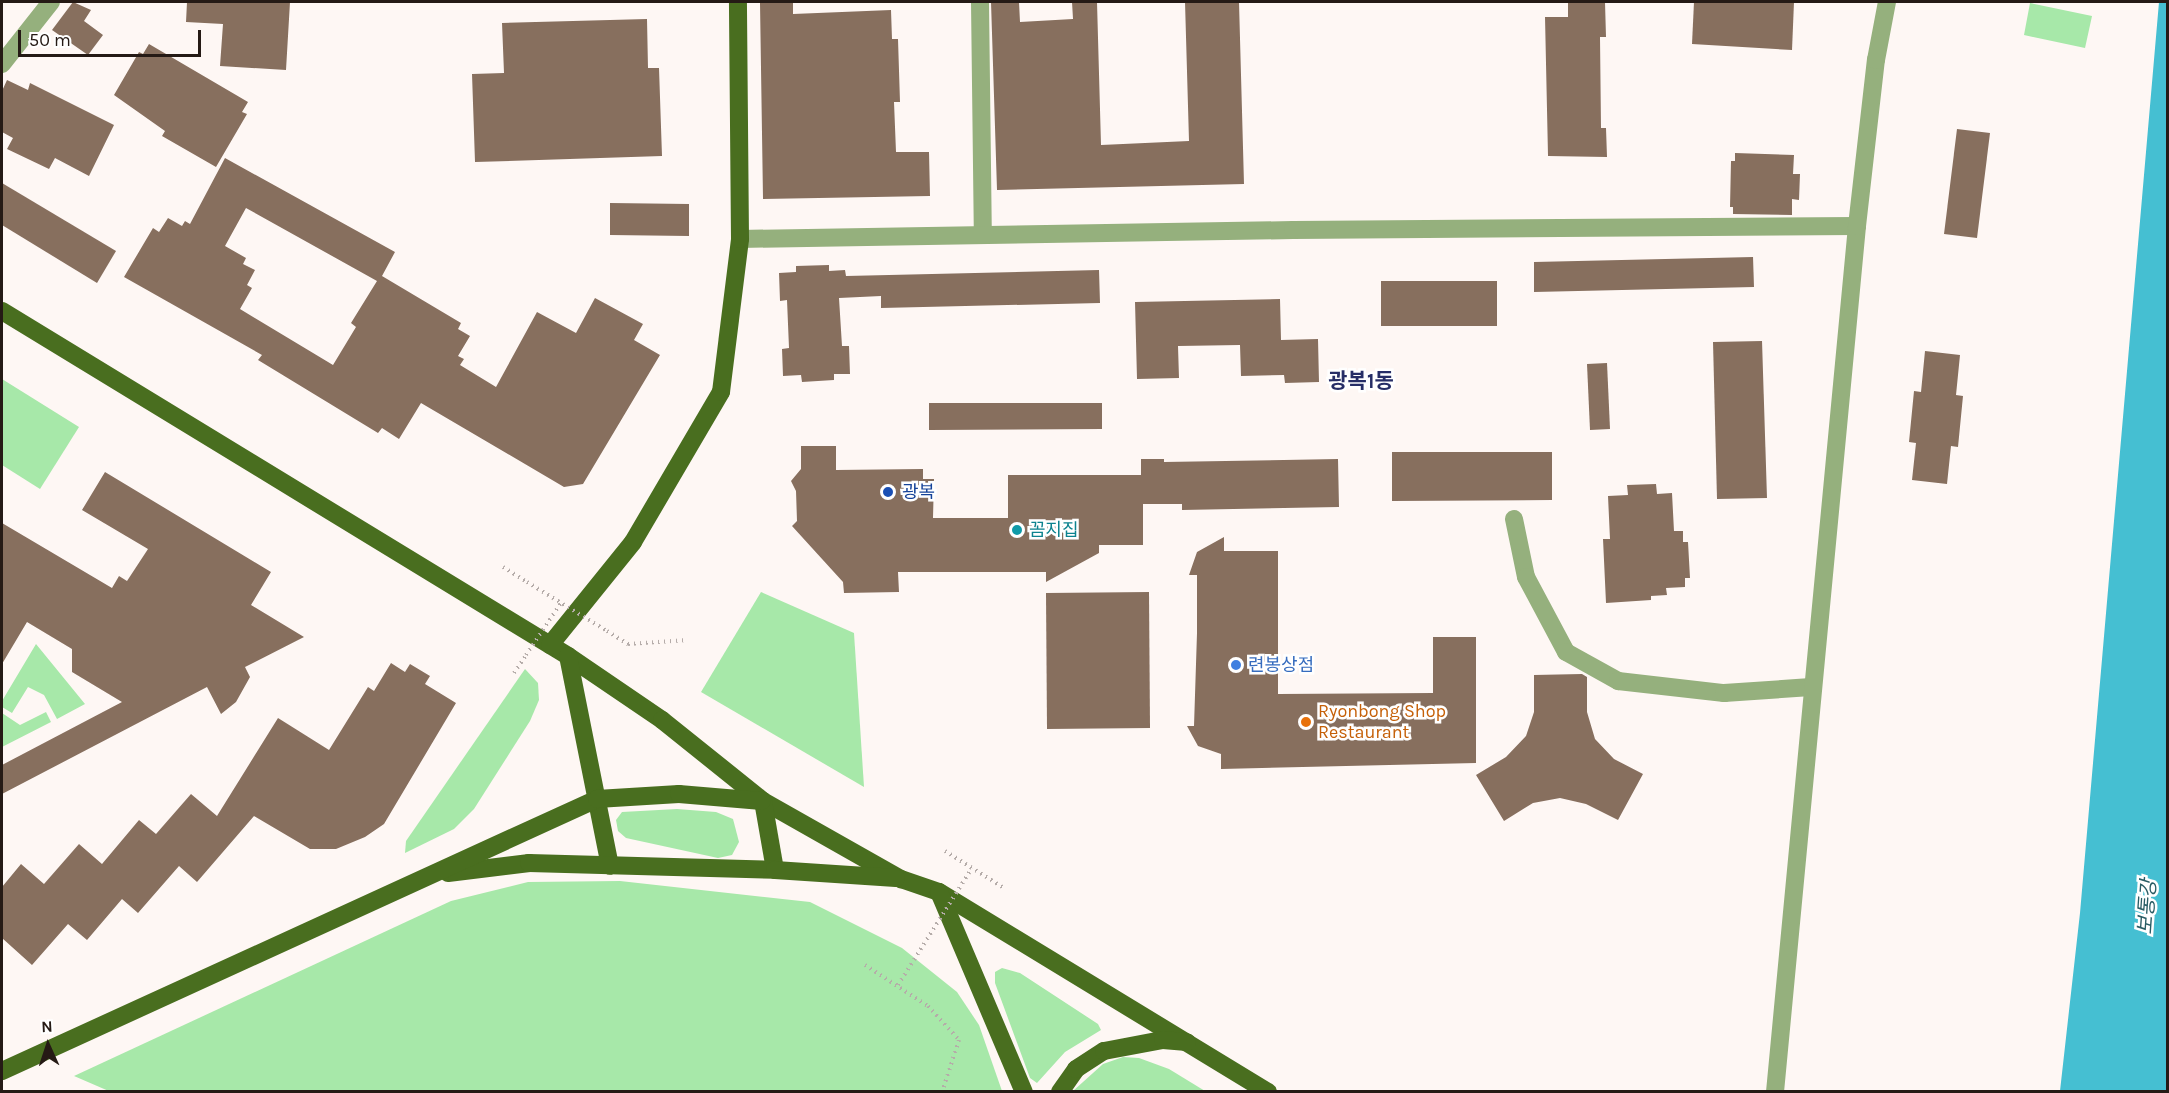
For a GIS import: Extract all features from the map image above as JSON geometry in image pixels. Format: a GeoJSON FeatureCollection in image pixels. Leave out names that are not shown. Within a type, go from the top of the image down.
{"type":"FeatureCollection","features":[{"type":"Feature","properties":{"kind":"main road"},"geometry":{"type":"LineString","coordinates":[[550,645],[633,542],[721,392],[740,240],[738,2]]}},
{"type":"Feature","properties":{"kind":"main road"},"geometry":{"type":"LineString","coordinates":[[2,311],[568,656],[662,720],[763,801],[901,879],[939,892],[1268,1092]]}},
{"type":"Feature","properties":{"kind":"main road"},"geometry":{"type":"LineString","coordinates":[[568,656],[610,866]]}},
{"type":"Feature","properties":{"kind":"main road"},"geometry":{"type":"LineString","coordinates":[[2,1071],[597,800],[679,794],[763,801]]}},
{"type":"Feature","properties":{"kind":"main road"},"geometry":{"type":"LineString","coordinates":[[763,801],[775,870]]}},
{"type":"Feature","properties":{"kind":"main road"},"geometry":{"type":"LineString","coordinates":[[428,876],[529,863],[775,870],[901,879]]}},
{"type":"Feature","properties":{"kind":"main road"},"geometry":{"type":"LineString","coordinates":[[939,892],[1024,1092]]}},
{"type":"Feature","properties":{"kind":"main road"},"geometry":{"type":"LineString","coordinates":[[1060,1092],[1076,1069],[1104,1051],[1163,1040],[1189,1042]]}},
{"type":"Feature","properties":{"kind":"street"},"geometry":{"type":"LineString","coordinates":[[5,52],[51,2]]}},
{"type":"Feature","properties":{"kind":"street"},"geometry":{"type":"LineString","coordinates":[[980,2],[983,235]]}},
{"type":"Feature","properties":{"kind":"street"},"geometry":{"type":"LineString","coordinates":[[1775,1092],[1811,687],[1857,226],[1884,3]]}},
{"type":"Feature","properties":{"kind":"street"},"geometry":{"type":"LineString","coordinates":[[740,240],[983,235],[1857,226]]}},
{"type":"Feature","properties":{"kind":"street"},"geometry":{"type":"LineString","coordinates":[[1514,519],[1526,577],[1566,652],[1618,681],[1724,693],[1811,687]]}},
{"type":"Feature","properties":{"kind":"path"},"geometry":{"type":"LineString","coordinates":[[503,567],[628,644],[687,640]]}},
{"type":"Feature","properties":{"kind":"path"},"geometry":{"type":"LineString","coordinates":[[514,673],[561,603]]}},
{"type":"Feature","properties":{"kind":"path"},"geometry":{"type":"LineString","coordinates":[[945,851],[1004,888]]}},
{"type":"Feature","properties":{"kind":"path"},"geometry":{"type":"LineString","coordinates":[[898,985],[972,868]]}},
{"type":"Feature","properties":{"kind":"path"},"geometry":{"type":"LineString","coordinates":[[865,965],[928,1006],[959,1040],[942,1092]]}},
{"type":"Feature","properties":{"kind":"green space"},"geometry":{"type":"Polygon","coordinates":[[[2030,3],[2092,16],[2085,48],[2024,35],[2030,3]]]}},
{"type":"Feature","properties":{"kind":"green space"},"geometry":{"type":"Polygon","coordinates":[[[2,379],[79,427],[40,489],[2,465],[2,379]]]}},
{"type":"Feature","properties":{"kind":"green space"},"geometry":{"type":"Polygon","coordinates":[[[761,592],[854,633],[864,787],[701,692],[761,592]]]}},
{"type":"Feature","properties":{"kind":"green space"},"geometry":{"type":"Polygon","coordinates":[[[36,644],[85,704],[57,719],[44,695],[28,687],[12,713],[2,707],[2,701],[36,644]]]}},
{"type":"Feature","properties":{"kind":"green space"},"geometry":{"type":"Polygon","coordinates":[[[525,669],[538,683],[539,700],[530,721],[474,809],[454,829],[405,853],[406,841],[525,669]]]}},
{"type":"Feature","properties":{"kind":"green space"},"geometry":{"type":"Polygon","coordinates":[[[46,712],[51,722],[2,747],[2,713],[20,725],[46,712]]]}},
{"type":"Feature","properties":{"kind":"green space"},"geometry":{"type":"Polygon","coordinates":[[[677,809],[716,812],[733,819],[739,842],[732,855],[718,858],[626,838],[618,831],[616,820],[622,812],[677,809]]]}},
{"type":"Feature","properties":{"kind":"green space"},"geometry":{"type":"Polygon","coordinates":[[[620,881],[810,902],[902,948],[957,992],[979,1025],[1002,1091],[111,1092],[74,1076],[451,901],[528,882],[620,881]]]}},
{"type":"Feature","properties":{"kind":"green space"},"geometry":{"type":"Polygon","coordinates":[[[1002,968],[1020,973],[1098,1024],[1101,1030],[1065,1052],[1037,1083],[1030,1078],[995,983],[995,972],[1002,968]]]}},
{"type":"Feature","properties":{"kind":"green space"},"geometry":{"type":"Polygon","coordinates":[[[1123,1057],[1139,1058],[1169,1069],[1205,1091],[1073,1091],[1103,1064],[1123,1057]]]}},
{"type":"Feature","properties":{"kind":"water","name":"보통강"},"geometry":{"type":"Polygon","coordinates":[[[2159,2],[2168,2],[2167,1091],[2060,1091],[2080,913],[2159,2]]]}},
{"type":"Feature","properties":{"kind":"building"},"geometry":{"type":"Polygon","coordinates":[[[73,2],[91,10],[84,21],[103,35],[88,55],[52,30],[73,2]]]}},
{"type":"Feature","properties":{"kind":"building"},"geometry":{"type":"Polygon","coordinates":[[[187,2],[290,2],[286,70],[220,66],[223,24],[186,22],[187,2]]]}},
{"type":"Feature","properties":{"kind":"building"},"geometry":{"type":"Polygon","coordinates":[[[991,2],[1019,2],[1020,22],[1073,19],[1072,2],[1097,2],[1101,145],[1189,141],[1185,2],[1239,2],[1244,184],[997,190],[991,2]]]}},
{"type":"Feature","properties":{"kind":"building"},"geometry":{"type":"Polygon","coordinates":[[[1568,2],[1605,2],[1606,37],[1600,37],[1601,128],[1606,128],[1607,157],[1548,156],[1545,17],[1568,17],[1568,2]]]}},
{"type":"Feature","properties":{"kind":"building"},"geometry":{"type":"Polygon","coordinates":[[[1694,2],[1794,2],[1792,50],[1692,44],[1694,2]]]}},
{"type":"Feature","properties":{"kind":"building"},"geometry":{"type":"Polygon","coordinates":[[[760,3],[793,3],[793,14],[891,10],[892,39],[898,39],[900,102],[894,102],[896,152],[929,152],[930,196],[763,199],[760,3]]]}},
{"type":"Feature","properties":{"kind":"building"},"geometry":{"type":"Polygon","coordinates":[[[647,19],[648,68],[659,68],[662,156],[475,162],[472,74],[504,73],[502,23],[647,19]]]}},
{"type":"Feature","properties":{"kind":"building"},"geometry":{"type":"Polygon","coordinates":[[[149,44],[248,102],[242,112],[247,114],[216,167],[162,136],[165,131],[114,95],[139,52],[143,54],[149,44]]]}},
{"type":"Feature","properties":{"kind":"building"},"geometry":{"type":"Polygon","coordinates":[[[7,80],[28,90],[30,83],[114,125],[89,176],[55,158],[49,169],[7,149],[13,138],[2,132],[2,91],[7,80]]]}},
{"type":"Feature","properties":{"kind":"building"},"geometry":{"type":"Polygon","coordinates":[[[1957,129],[1990,133],[1977,238],[1944,234],[1957,129]]]}},
{"type":"Feature","properties":{"kind":"building"},"geometry":{"type":"Polygon","coordinates":[[[1735,153],[1794,155],[1793,174],[1800,174],[1799,200],[1792,199],[1792,215],[1733,214],[1733,207],[1730,207],[1731,161],[1735,161],[1735,153]]]}},
{"type":"Feature","properties":{"kind":"building"},"geometry":{"type":"Polygon","coordinates":[[[225,158],[395,252],[382,276],[461,323],[458,329],[470,336],[458,356],[464,359],[460,365],[496,387],[537,312],[576,333],[595,298],[643,324],[634,340],[660,355],[583,484],[564,487],[421,403],[399,439],[382,428],[378,433],[258,360],[262,355],[124,277],[153,228],[159,232],[168,218],[182,226],[185,221],[190,224],[225,158]],[[246,208],[225,246],[246,258],[243,264],[255,270],[247,285],[252,288],[240,309],[333,365],[356,327],[351,323],[377,281],[246,208]]]}},
{"type":"Feature","properties":{"kind":"building"},"geometry":{"type":"Polygon","coordinates":[[[2,183],[116,251],[97,283],[2,225],[2,183]]]}},
{"type":"Feature","properties":{"kind":"building"},"geometry":{"type":"Polygon","coordinates":[[[610,203],[689,204],[689,236],[610,235],[610,203]]]}},
{"type":"Feature","properties":{"kind":"building"},"geometry":{"type":"Polygon","coordinates":[[[1753,257],[1754,287],[1534,292],[1534,262],[1753,257]]]}},
{"type":"Feature","properties":{"kind":"building"},"geometry":{"type":"Polygon","coordinates":[[[829,265],[829,271],[845,270],[846,276],[1099,270],[1100,303],[881,308],[881,296],[839,298],[842,346],[849,346],[850,374],[834,374],[834,380],[802,382],[801,375],[783,376],[782,349],[789,348],[787,300],[780,301],[779,273],[796,272],[796,266],[829,265]]]}},
{"type":"Feature","properties":{"kind":"building"},"geometry":{"type":"Polygon","coordinates":[[[1381,281],[1497,281],[1497,326],[1381,326],[1381,281]]]}},
{"type":"Feature","properties":{"kind":"building"},"geometry":{"type":"Polygon","coordinates":[[[1280,299],[1281,340],[1318,339],[1319,382],[1285,383],[1284,375],[1241,376],[1240,345],[1178,346],[1179,378],[1137,379],[1135,302],[1280,299]]]}},
{"type":"Feature","properties":{"kind":"building"},"geometry":{"type":"Polygon","coordinates":[[[1762,341],[1767,498],[1717,499],[1713,342],[1762,341]]]}},
{"type":"Feature","properties":{"kind":"building"},"geometry":{"type":"Polygon","coordinates":[[[1925,351],[1960,355],[1956,395],[1963,396],[1958,447],[1951,446],[1947,484],[1912,480],[1916,443],[1909,442],[1914,391],[1921,392],[1925,351]]]}},
{"type":"Feature","properties":{"kind":"building"},"geometry":{"type":"Polygon","coordinates":[[[1607,363],[1610,429],[1590,430],[1587,364],[1607,363]]]}},
{"type":"Feature","properties":{"kind":"building"},"geometry":{"type":"Polygon","coordinates":[[[929,403],[1102,403],[1102,429],[929,430],[929,403]]]}},
{"type":"Feature","properties":{"kind":"building"},"geometry":{"type":"Polygon","coordinates":[[[801,446],[836,446],[836,470],[923,469],[923,479],[934,479],[933,518],[1008,518],[1008,475],[1141,475],[1141,459],[1164,459],[1164,462],[1338,459],[1339,507],[1182,510],[1182,504],[1143,504],[1143,545],[1099,545],[1099,553],[1046,582],[1046,572],[898,572],[899,592],[844,593],[843,582],[792,526],[797,521],[796,491],[791,481],[801,469],[801,446]]]}},
{"type":"Feature","properties":{"kind":"building"},"geometry":{"type":"Polygon","coordinates":[[[1392,452],[1552,452],[1552,500],[1392,501],[1392,452]]]}},
{"type":"Feature","properties":{"kind":"building"},"geometry":{"type":"Polygon","coordinates":[[[105,472],[271,572],[251,605],[304,637],[245,667],[250,677],[236,702],[221,714],[207,687],[2,794],[2,765],[122,702],[72,672],[72,649],[27,622],[2,664],[2,523],[112,588],[119,576],[127,581],[148,549],[82,510],[105,472]]]}},
{"type":"Feature","properties":{"kind":"building"},"geometry":{"type":"Polygon","coordinates":[[[1656,484],[1657,494],[1672,493],[1674,531],[1683,531],[1683,542],[1688,542],[1690,578],[1685,578],[1685,587],[1666,588],[1667,595],[1651,596],[1651,600],[1606,603],[1603,539],[1610,539],[1608,496],[1628,495],[1627,485],[1656,484]]]}},
{"type":"Feature","properties":{"kind":"building","name":"련봉상점"},"geometry":{"type":"Polygon","coordinates":[[[1224,537],[1224,551],[1278,551],[1278,694],[1433,693],[1433,637],[1476,637],[1476,763],[1221,769],[1221,754],[1198,746],[1187,726],[1194,726],[1197,633],[1197,575],[1189,575],[1197,552],[1224,537]]]}},
{"type":"Feature","properties":{"kind":"building"},"geometry":{"type":"Polygon","coordinates":[[[1149,592],[1150,728],[1047,729],[1046,593],[1149,592]]]}},
{"type":"Feature","properties":{"kind":"building"},"geometry":{"type":"Polygon","coordinates":[[[391,663],[405,672],[410,664],[430,676],[425,684],[456,703],[384,824],[365,837],[336,849],[310,849],[254,816],[197,882],[179,866],[138,913],[122,899],[87,940],[68,924],[32,965],[2,938],[2,887],[21,864],[44,884],[79,844],[102,864],[139,820],[156,834],[191,794],[217,816],[278,718],[329,750],[368,687],[374,691],[391,663]]]}},
{"type":"Feature","properties":{"kind":"building"},"geometry":{"type":"Polygon","coordinates":[[[1582,674],[1587,677],[1587,712],[1595,739],[1614,759],[1643,774],[1618,820],[1586,804],[1560,798],[1533,803],[1504,821],[1476,775],[1506,757],[1526,736],[1534,712],[1534,675],[1582,674]]]}},
{"type":"Feature","properties":{"kind":"place","name":"광복"},"geometry":{"type":"Point","coordinates":[888,492]}},
{"type":"Feature","properties":{"kind":"place","name":"꼼지집"},"geometry":{"type":"Point","coordinates":[1017,530]}},
{"type":"Feature","properties":{"kind":"place","name":"련봉상점"},"geometry":{"type":"Point","coordinates":[1236,665]}},
{"type":"Feature","properties":{"kind":"place","name":"Ryonbong Shop Restaurant"},"geometry":{"type":"Point","coordinates":[1306,722]}},
{"type":"Feature","properties":{"kind":"district","name":"광복1동"},"geometry":{"type":"Point","coordinates":[1361,381]}}]}
